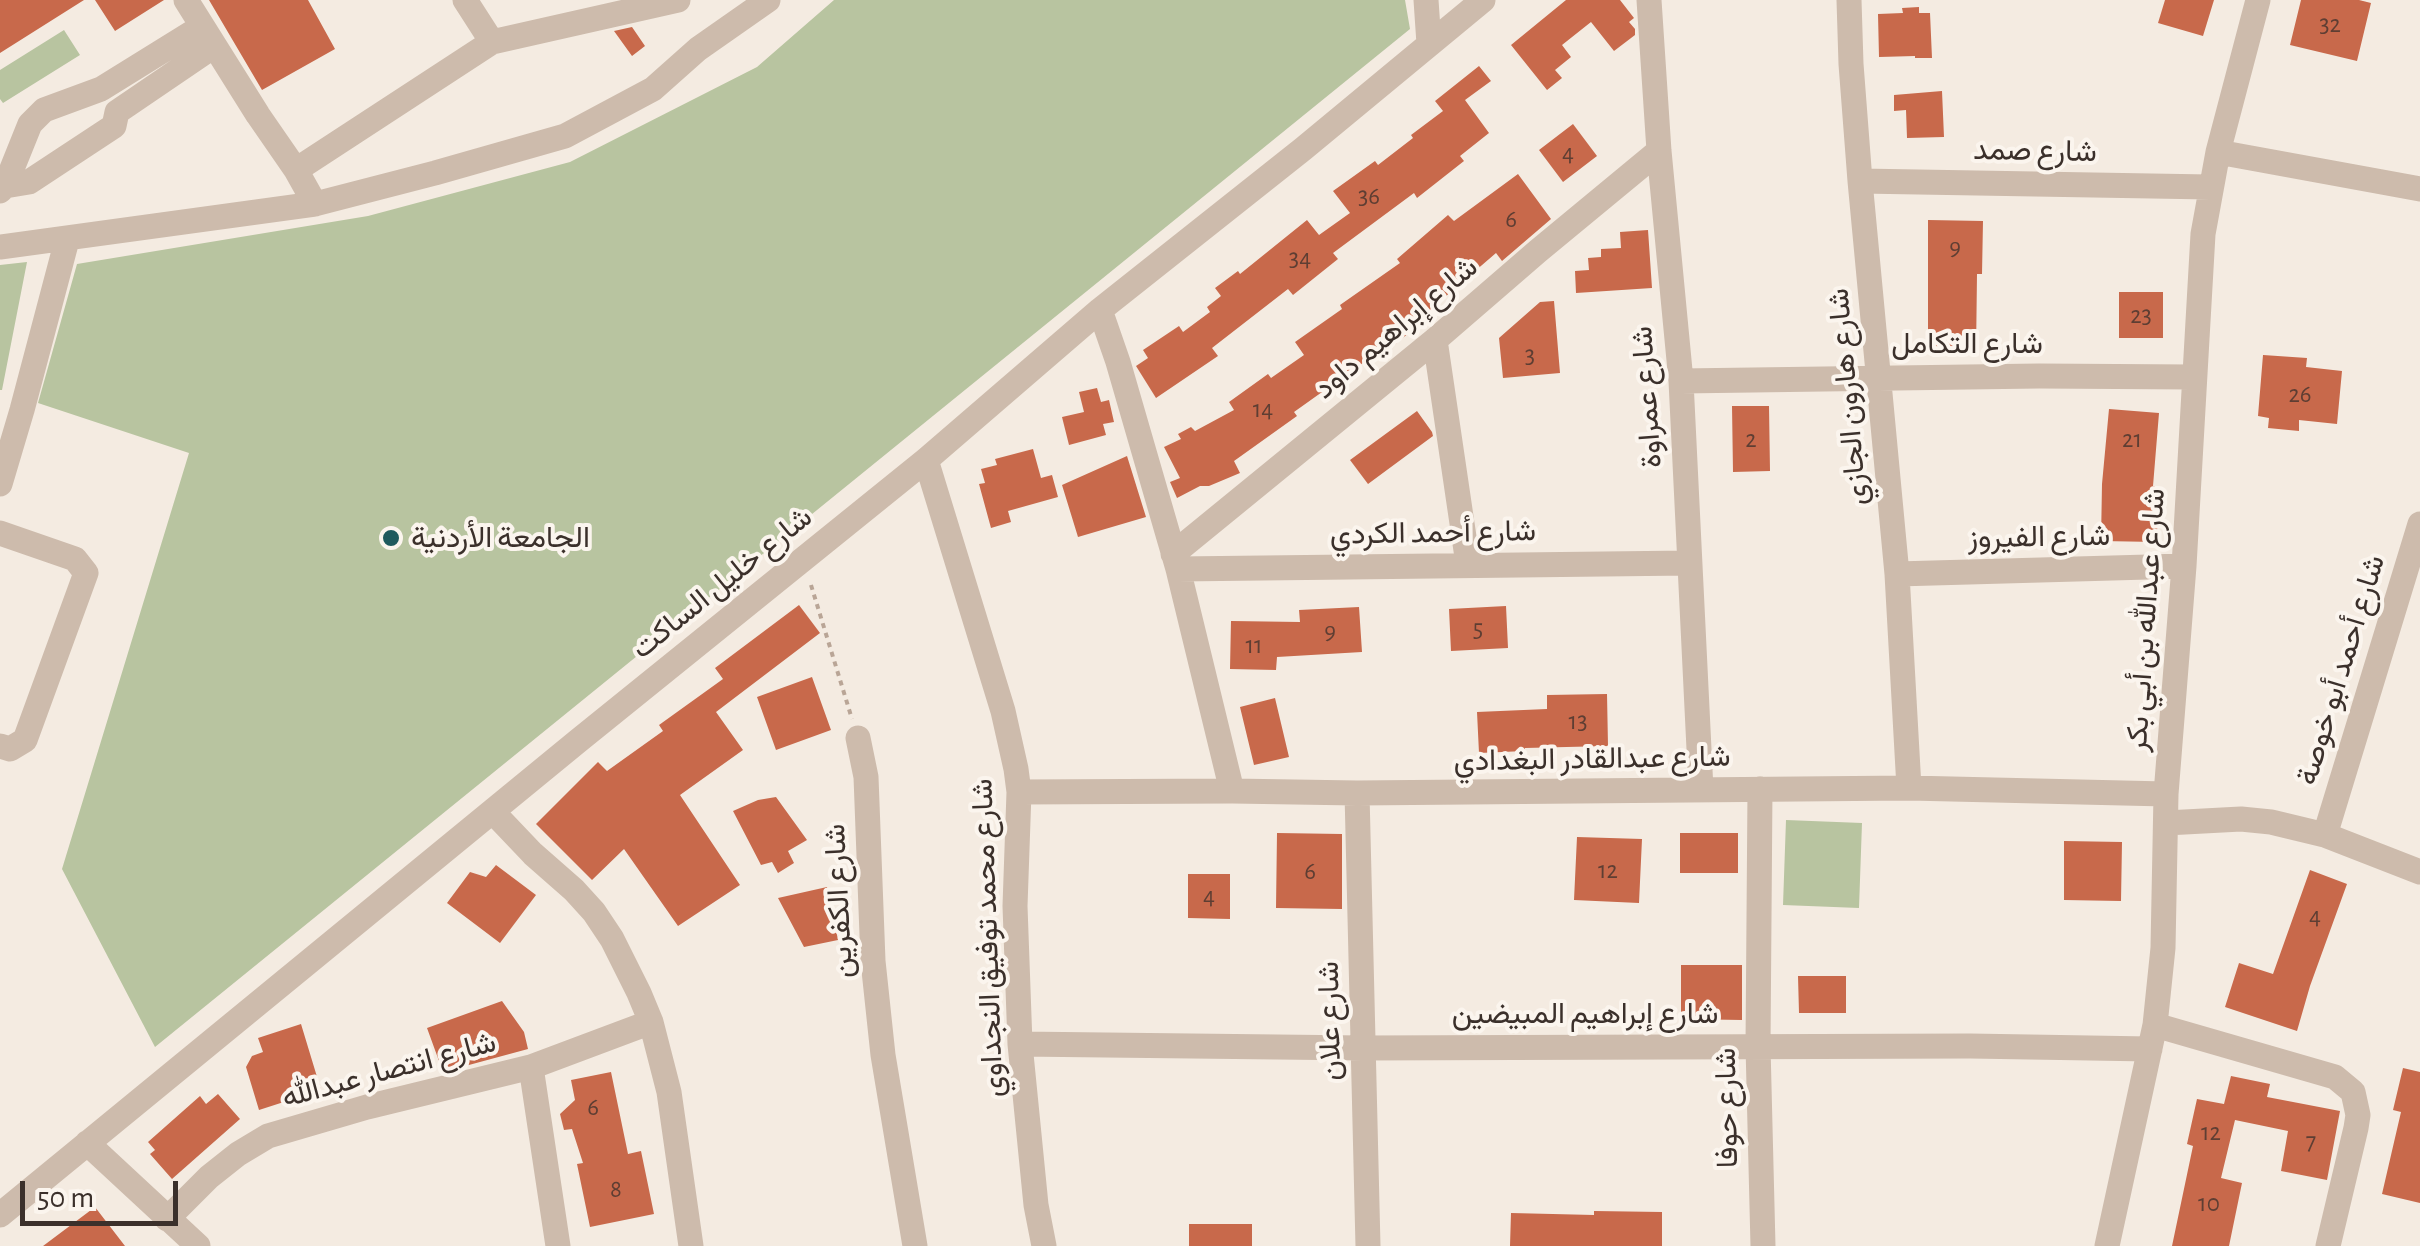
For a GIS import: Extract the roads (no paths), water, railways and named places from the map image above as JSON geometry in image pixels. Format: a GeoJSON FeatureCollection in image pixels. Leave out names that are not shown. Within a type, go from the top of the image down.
{"type":"FeatureCollection","features":[{"type":"Feature","properties":{"kind":"street"},"geometry":{"type":"LineString","coordinates":[[186,0],[315,204]]}},
{"type":"Feature","properties":{"kind":"street"},"geometry":{"type":"LineString","coordinates":[[465,0],[492,42]]}},
{"type":"Feature","properties":{"kind":"street"},"geometry":{"type":"LineString","coordinates":[[296,170],[492,42],[678,0]]}},
{"type":"Feature","properties":{"kind":"street"},"geometry":{"type":"LineString","coordinates":[[0,247],[315,204],[565,136],[653,89],[698,49],[768,0]]}},
{"type":"Feature","properties":{"kind":"street"},"geometry":{"type":"LineString","coordinates":[[1426,0],[1429,44]]}},
{"type":"Feature","properties":{"kind":"street","name":"شارع عمراوة"},"geometry":{"type":"LineString","coordinates":[[1649,0],[1681,381],[1700,790]]}},
{"type":"Feature","properties":{"kind":"street","name":"شارع هارون الجازي"},"geometry":{"type":"LineString","coordinates":[[1849,0],[1860,181],[1897,574],[1909,788]]}},
{"type":"Feature","properties":{"kind":"street","name":"شارع عبدالله بن أبي بكر"},"geometry":{"type":"LineString","coordinates":[[2107,1246],[2152,1037],[2163,948],[2166,794],[2203,234],[2210,186],[2258,0]]}},
{"type":"Feature","properties":{"kind":"street","name":"شارع خليل الساكت"},"geometry":{"type":"LineString","coordinates":[[0,1215],[926,460],[1100,310],[1303,149],[1479,1]]}},
{"type":"Feature","properties":{"kind":"street"},"geometry":{"type":"LineString","coordinates":[[2,188],[30,124],[44,110],[101,89],[208,36]]}},
{"type":"Feature","properties":{"kind":"street"},"geometry":{"type":"LineString","coordinates":[[2,188],[29,182],[114,126],[117,112],[208,36]]}},
{"type":"Feature","properties":{"kind":"street"},"geometry":{"type":"LineString","coordinates":[[101,89],[117,112]]}},
{"type":"Feature","properties":{"kind":"street","name":"شارع إبراهيم داود"},"geometry":{"type":"LineString","coordinates":[[1175,561],[1660,152]]}},
{"type":"Feature","properties":{"kind":"street"},"geometry":{"type":"LineString","coordinates":[[2218,152],[2420,190]]}},
{"type":"Feature","properties":{"kind":"street","name":"شارع صمد"},"geometry":{"type":"LineString","coordinates":[[1860,181],[2210,186]]}},
{"type":"Feature","properties":{"kind":"street"},"geometry":{"type":"LineString","coordinates":[[0,484],[11,410],[67,240]]}},
{"type":"Feature","properties":{"kind":"street"},"geometry":{"type":"LineString","coordinates":[[1100,310],[1175,561],[1232,790]]}},
{"type":"Feature","properties":{"kind":"street"},"geometry":{"type":"LineString","coordinates":[[1435,340],[1468,564]]}},
{"type":"Feature","properties":{"kind":"street","name":"شارع التكامل"},"geometry":{"type":"LineString","coordinates":[[1681,381],[2193,377]]}},
{"type":"Feature","properties":{"kind":"street","name":"شارع محمد توفيق النجداوي"},"geometry":{"type":"LineString","coordinates":[[926,460],[1003,711],[1016,769],[1020,1044],[1034,1189],[1044,1246]]}},
{"type":"Feature","properties":{"kind":"street","name":"شارع أحمد أبو خوصة"},"geometry":{"type":"LineString","coordinates":[[2325,836],[2420,524]]}},
{"type":"Feature","properties":{"kind":"street"},"geometry":{"type":"LineString","coordinates":[[0,532],[76,559],[86,573],[24,740],[10,748],[0,746]]}},
{"type":"Feature","properties":{"kind":"street","name":"شارع أحمد الكردي"},"geometry":{"type":"LineString","coordinates":[[1175,561],[1689,563]]}},
{"type":"Feature","properties":{"kind":"street","name":"شارع الفيروز"},"geometry":{"type":"LineString","coordinates":[[1897,574],[2184,566]]}},
{"type":"Feature","properties":{"kind":"street","name":"شارع الكفرين"},"geometry":{"type":"LineString","coordinates":[[858,738],[866,778],[875,980],[885,1068],[915,1246]]}},
{"type":"Feature","properties":{"kind":"street","name":"شارع عبدالقادر البغدادي"},"geometry":{"type":"LineString","coordinates":[[1018,792],[1232,790],[1357,794],[1909,788],[2166,794]]}},
{"type":"Feature","properties":{"kind":"street","name":"شارع حوفا"},"geometry":{"type":"LineString","coordinates":[[1760,790],[1758,1046],[1762,1246]]}},
{"type":"Feature","properties":{"kind":"street","name":"شارع علان"},"geometry":{"type":"LineString","coordinates":[[1357,794],[1368,1246]]}},
{"type":"Feature","properties":{"kind":"street"},"geometry":{"type":"LineString","coordinates":[[493,812],[594,912],[612,939],[651,1022],[669,1092],[691,1246]]}},
{"type":"Feature","properties":{"kind":"street"},"geometry":{"type":"LineString","coordinates":[[2166,823],[2241,819],[2270,822],[2325,836],[2420,872]]}},
{"type":"Feature","properties":{"kind":"street","name":"شارع انتصار عبدالله"},"geometry":{"type":"LineString","coordinates":[[166,1219],[209,1177],[268,1136],[531,1066],[651,1022]]}},
{"type":"Feature","properties":{"kind":"street","name":"شارع إبراهيم المبيضين"},"geometry":{"type":"LineString","coordinates":[[1020,1044],[1363,1048],[1758,1046],[2152,1037],[2334,1077],[2353,1092],[2358,1115],[2328,1246]]}},
{"type":"Feature","properties":{"kind":"street"},"geometry":{"type":"LineString","coordinates":[[531,1066],[558,1246]]}},
{"type":"Feature","properties":{"kind":"street"},"geometry":{"type":"LineString","coordinates":[[87,1143],[198,1246]]}},
{"type":"Feature","properties":{"kind":"place","name":"الجامعة الأردنية"},"geometry":{"type":"Point","coordinates":[391,538]}}]}
